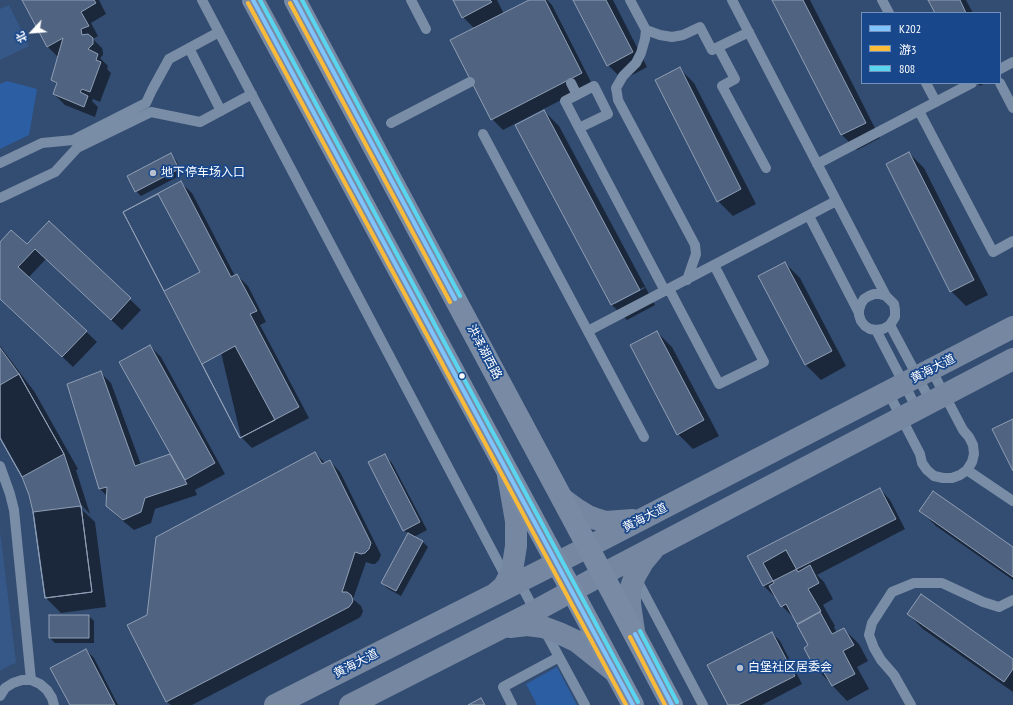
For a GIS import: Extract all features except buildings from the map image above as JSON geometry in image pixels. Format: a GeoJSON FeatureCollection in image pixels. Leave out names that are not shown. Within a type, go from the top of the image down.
{"type":"FeatureCollection","features":[{"type":"Feature","properties":{"kind":"main road"},"geometry":{"type":"LineString","coordinates":[[253,0],[633,705]]}},
{"type":"Feature","properties":{"kind":"main road","name":"洪泽湖西路"},"geometry":{"type":"LineString","coordinates":[[295,0],[669,698]]}},
{"type":"Feature","properties":{"kind":"main road"},"geometry":{"type":"LineString","coordinates":[[504,465],[508,461],[522,457],[531,439]]}},
{"type":"Feature","properties":{"kind":"main road"},"geometry":{"type":"LineString","coordinates":[[633,705],[636,690],[640,685],[647,682],[656,684],[669,698]]}},
{"type":"Feature","properties":{"kind":"street","name":"黄海大道"},"geometry":{"type":"LineString","coordinates":[[275,705],[508,585],[557,563],[1013,327]]}},
{"type":"Feature","properties":{"kind":"street"},"geometry":{"type":"LineString","coordinates":[[350,705],[503,628],[539,619],[572,591],[603,574],[631,569],[657,546],[1013,359]]}},
{"type":"Feature","properties":{"kind":"street"},"geometry":{"type":"LineString","coordinates":[[504,465],[516,521],[516,546],[508,585]]}},
{"type":"Feature","properties":{"kind":"street"},"geometry":{"type":"LineString","coordinates":[[562,499],[588,516],[606,522],[642,519]]}},
{"type":"Feature","properties":{"kind":"street"},"geometry":{"type":"LineString","coordinates":[[631,569],[630,604],[635,634]]}},
{"type":"Feature","properties":{"kind":"street"},"geometry":{"type":"LineString","coordinates":[[539,619],[576,641],[615,672]]}},
{"type":"Feature","properties":{"kind":"lane"},"geometry":{"type":"LineString","coordinates":[[202,0],[508,585],[539,619],[584,705]]}},
{"type":"Feature","properties":{"kind":"lane"},"geometry":{"type":"LineString","coordinates":[[411,0],[426,29]]}},
{"type":"Feature","properties":{"kind":"lane"},"geometry":{"type":"LineString","coordinates":[[630,0],[646,30],[645,39],[641,54],[636,63],[622,76],[616,88],[618,100],[695,245],[696,254],[687,280]]}},
{"type":"Feature","properties":{"kind":"lane"},"geometry":{"type":"LineString","coordinates":[[732,0],[886,296],[894,304],[895,317],[890,325],[883,330],[870,329],[861,321],[859,313],[809,216]]}},
{"type":"Feature","properties":{"kind":"lane"},"geometry":{"type":"LineString","coordinates":[[882,0],[888,12]]}},
{"type":"Feature","properties":{"kind":"lane"},"geometry":{"type":"LineString","coordinates":[[646,30],[672,37],[683,35],[700,27],[712,50],[749,32]]}},
{"type":"Feature","properties":{"kind":"lane"},"geometry":{"type":"LineString","coordinates":[[0,163],[42,143],[73,140],[146,103],[169,59],[219,32]]}},
{"type":"Feature","properties":{"kind":"lane"},"geometry":{"type":"LineString","coordinates":[[718,47],[735,79],[722,86],[766,168]]}},
{"type":"Feature","properties":{"kind":"lane"},"geometry":{"type":"LineString","coordinates":[[189,48],[221,110]]}},
{"type":"Feature","properties":{"kind":"lane"},"geometry":{"type":"LineString","coordinates":[[1001,68],[1013,62]]}},
{"type":"Feature","properties":{"kind":"lane"},"geometry":{"type":"LineString","coordinates":[[391,123],[470,82]]}},
{"type":"Feature","properties":{"kind":"lane"},"geometry":{"type":"LineString","coordinates":[[571,83],[577,95]]}},
{"type":"Feature","properties":{"kind":"lane"},"geometry":{"type":"LineString","coordinates":[[927,84],[936,102]]}},
{"type":"Feature","properties":{"kind":"lane"},"geometry":{"type":"LineString","coordinates":[[817,164],[970,84]]}},
{"type":"Feature","properties":{"kind":"lane"},"geometry":{"type":"LineString","coordinates":[[1001,84],[1013,108]]}},
{"type":"Feature","properties":{"kind":"lane"},"geometry":{"type":"LineString","coordinates":[[579,128],[608,114],[594,86],[565,101],[579,128],[667,290],[719,384],[764,362],[714,265]]}},
{"type":"Feature","properties":{"kind":"lane"},"geometry":{"type":"LineString","coordinates":[[601,101],[617,93]]}},
{"type":"Feature","properties":{"kind":"lane"},"geometry":{"type":"LineString","coordinates":[[0,198],[55,172],[77,148],[151,112],[200,122],[252,94]]}},
{"type":"Feature","properties":{"kind":"lane"},"geometry":{"type":"LineString","coordinates":[[919,111],[992,252],[1013,241]]}},
{"type":"Feature","properties":{"kind":"lane"},"geometry":{"type":"LineString","coordinates":[[483,134],[644,437]]}},
{"type":"Feature","properties":{"kind":"lane"},"geometry":{"type":"LineString","coordinates":[[588,331],[836,201]]}},
{"type":"Feature","properties":{"kind":"lane"},"geometry":{"type":"LineString","coordinates":[[859,313],[864,299],[874,294],[886,296]]}},
{"type":"Feature","properties":{"kind":"lane"},"geometry":{"type":"LineString","coordinates":[[876,330],[910,380],[923,406],[963,430],[969,437],[973,445],[974,454],[972,462],[967,470],[960,475],[952,478],[934,476],[922,463],[920,454],[923,406],[910,380],[890,325]]}},
{"type":"Feature","properties":{"kind":"lane"},"geometry":{"type":"LineString","coordinates":[[910,380],[923,406]]}},
{"type":"Feature","properties":{"kind":"lane"},"geometry":{"type":"LineString","coordinates":[[910,380],[923,406]]}},
{"type":"Feature","properties":{"kind":"lane"},"geometry":{"type":"LineString","coordinates":[[0,466],[14,510],[31,680]]}},
{"type":"Feature","properties":{"kind":"lane"},"geometry":{"type":"LineString","coordinates":[[967,470],[1013,501]]}},
{"type":"Feature","properties":{"kind":"lane"},"geometry":{"type":"LineString","coordinates":[[631,569],[703,705]]}},
{"type":"Feature","properties":{"kind":"lane"},"geometry":{"type":"LineString","coordinates":[[911,705],[894,675],[881,660],[869,635],[872,622],[892,592],[914,583],[942,583],[983,602],[999,607],[1013,600]]}},
{"type":"Feature","properties":{"kind":"lane"},"geometry":{"type":"LineString","coordinates":[[512,705],[503,687],[559,657]]}},
{"type":"Feature","properties":{"kind":"lane"},"geometry":{"type":"LineString","coordinates":[[0,696],[6,688],[13,683],[22,680],[31,680],[40,684],[47,690],[54,705]]}},
{"type":"Feature","properties":{"kind":"shaded area"},"geometry":{"type":"Polygon","coordinates":[[[9,5],[29,46],[0,60],[0,9],[9,5]]]}},
{"type":"Feature","properties":{"kind":"shaded area"},"geometry":{"type":"Polygon","coordinates":[[[7,81],[37,89],[29,135],[0,149],[0,84],[7,81]]]}},
{"type":"Feature","properties":{"kind":"shaded area"},"geometry":{"type":"Polygon","coordinates":[[[0,531],[16,663],[0,671],[0,531]]]}},
{"type":"Feature","properties":{"kind":"shaded area"},"geometry":{"type":"Polygon","coordinates":[[[557,667],[577,705],[537,705],[526,684],[557,667]]]}},
{"type":"Feature","properties":{"kind":"transit line","name":"K202"},"geometry":{"type":"LineString","coordinates":[[253,0],[633,705]]}},
{"type":"Feature","properties":{"kind":"transit line","name":"808"},"geometry":{"type":"LineString","coordinates":[[260,0],[638,702]]}},
{"type":"Feature","properties":{"kind":"transit line","name":"K202"},"geometry":{"type":"LineString","coordinates":[[295,0],[455,299]]}},
{"type":"Feature","properties":{"kind":"transit line","name":"808"},"geometry":{"type":"LineString","coordinates":[[302,0],[460,296]]}},
{"type":"Feature","properties":{"kind":"transit line","name":"游3"},"geometry":{"type":"LineString","coordinates":[[248,3],[626,705]]}},
{"type":"Feature","properties":{"kind":"transit line","name":"游3"},"geometry":{"type":"LineString","coordinates":[[290,3],[450,302]]}},
{"type":"Feature","properties":{"kind":"transit line","name":"808"},"geometry":{"type":"LineString","coordinates":[[640,631],[677,702]]}},
{"type":"Feature","properties":{"kind":"transit line","name":"K202"},"geometry":{"type":"LineString","coordinates":[[635,634],[672,705]]}},
{"type":"Feature","properties":{"kind":"transit line","name":"游3"},"geometry":{"type":"LineString","coordinates":[[630,637],[665,705]]}},
{"type":"Feature","properties":{"kind":"place","name":"地下停车场入口"},"geometry":{"type":"Point","coordinates":[153,173]}},
{"type":"Feature","properties":{"kind":"place","name":"白堡社区居委会"},"geometry":{"type":"Point","coordinates":[740,668]}}]}
